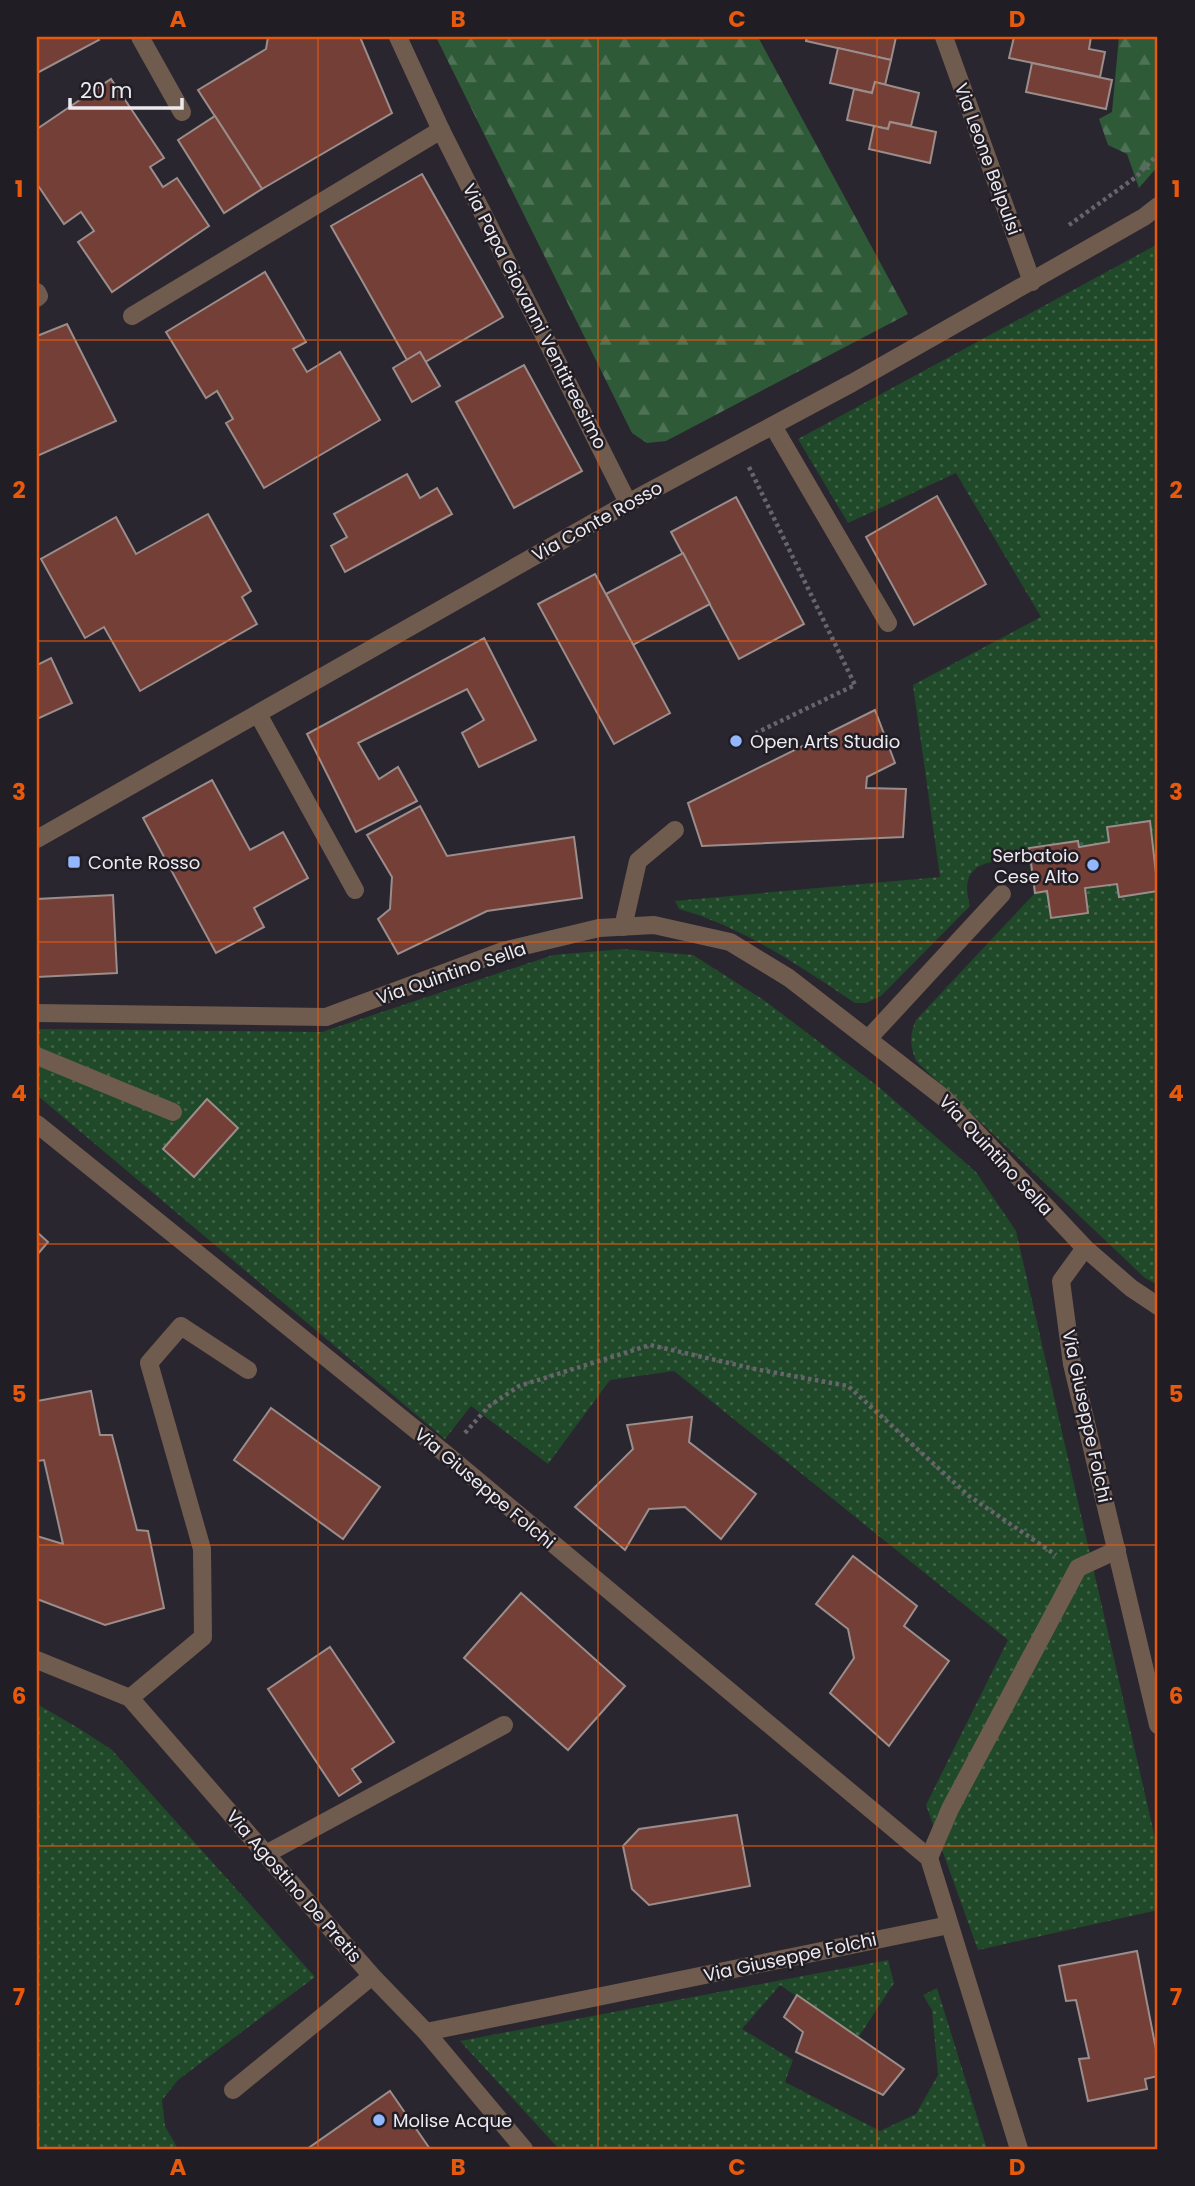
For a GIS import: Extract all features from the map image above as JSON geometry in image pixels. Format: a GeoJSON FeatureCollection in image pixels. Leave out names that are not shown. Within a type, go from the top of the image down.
{"type":"FeatureCollection","features":[{"type":"Feature","properties":{"kind":"street"},"geometry":{"type":"LineString","coordinates":[[140,37],[182,112]]}},
{"type":"Feature","properties":{"kind":"street","name":"Via Papa Giovanni Ventitreesimo"},"geometry":{"type":"LineString","coordinates":[[398,37],[441,130],[628,503]]}},
{"type":"Feature","properties":{"kind":"street","name":"Via Leone Belpulsi"},"geometry":{"type":"LineString","coordinates":[[944,37],[1032,282]]}},
{"type":"Feature","properties":{"kind":"street"},"geometry":{"type":"LineString","coordinates":[[132,316],[441,130]]}},
{"type":"Feature","properties":{"kind":"street","name":"Via Conte Rosso"},"geometry":{"type":"LineString","coordinates":[[37,839],[628,503],[1032,282],[1144,217],[1158,206]]}},
{"type":"Feature","properties":{"kind":"street"},"geometry":{"type":"LineString","coordinates":[[37,292],[37,298]]}},
{"type":"Feature","properties":{"kind":"street"},"geometry":{"type":"LineString","coordinates":[[773,426],[888,623]]}},
{"type":"Feature","properties":{"kind":"street"},"geometry":{"type":"LineString","coordinates":[[258,713],[355,890]]}},
{"type":"Feature","properties":{"kind":"street"},"geometry":{"type":"LineString","coordinates":[[623,927],[638,861],[675,830]]}},
{"type":"Feature","properties":{"kind":"street"},"geometry":{"type":"LineString","coordinates":[[869,1039],[1002,894]]}},
{"type":"Feature","properties":{"kind":"street","name":"Via Quintino Sella"},"geometry":{"type":"LineString","coordinates":[[37,1013],[326,1017],[503,951],[599,928],[654,925],[730,942],[789,978],[944,1098],[1085,1248],[1131,1288],[1158,1306]]}},
{"type":"Feature","properties":{"kind":"street"},"geometry":{"type":"LineString","coordinates":[[37,1056],[173,1112]]}},
{"type":"Feature","properties":{"kind":"street","name":"Via Giuseppe Folchi"},"geometry":{"type":"LineString","coordinates":[[37,1124],[447,1455],[929,1858]]}},
{"type":"Feature","properties":{"kind":"street","name":"Via Giuseppe Folchi"},"geometry":{"type":"LineString","coordinates":[[1085,1248],[1060,1280],[1072,1364],[1158,1725]]}},
{"type":"Feature","properties":{"kind":"street"},"geometry":{"type":"LineString","coordinates":[[130,1698],[203,1637],[202,1549],[149,1363],[181,1326],[248,1370]]}},
{"type":"Feature","properties":{"kind":"street"},"geometry":{"type":"LineString","coordinates":[[1018,2149],[929,1858],[950,1810],[1078,1568],[1117,1550]]}},
{"type":"Feature","properties":{"kind":"street","name":"Via Agostino De Pretis"},"geometry":{"type":"LineString","coordinates":[[37,1660],[130,1698],[373,1976],[426,2032],[524,2149]]}},
{"type":"Feature","properties":{"kind":"street"},"geometry":{"type":"LineString","coordinates":[[266,1854],[504,1725]]}},
{"type":"Feature","properties":{"kind":"street","name":"Via Giuseppe Folchi"},"geometry":{"type":"LineString","coordinates":[[426,2032],[948,1925]]}},
{"type":"Feature","properties":{"kind":"street"},"geometry":{"type":"LineString","coordinates":[[233,2090],[373,1976]]}},
{"type":"Feature","properties":{"kind":"path"},"geometry":{"type":"LineString","coordinates":[[1063,229],[1136,177],[1158,154]]}},
{"type":"Feature","properties":{"kind":"path"},"geometry":{"type":"LineString","coordinates":[[738,444],[855,685],[756,733]]}},
{"type":"Feature","properties":{"kind":"path"},"geometry":{"type":"LineString","coordinates":[[447,1455],[488,1407],[519,1386],[650,1345],[755,1369],[848,1385],[969,1496],[1036,1543],[1078,1568]]}},
{"type":"Feature","properties":{"kind":"green space"},"geometry":{"type":"Polygon","coordinates":[[[436,37],[758,37],[908,314],[666,441],[647,443],[632,433],[436,37]]]}},
{"type":"Feature","properties":{"kind":"green space"},"geometry":{"type":"Polygon","coordinates":[[[1119,37],[1158,37],[1158,166],[1139,188],[1127,154],[1108,145],[1099,119],[1112,112],[1119,37]]]}},
{"type":"Feature","properties":{"kind":"green space"},"geometry":{"type":"Polygon","coordinates":[[[1158,244],[1158,1285],[1145,1278],[916,1061],[914,1055],[911,1036],[916,1020],[1034,894],[1029,859],[992,862],[974,871],[967,890],[970,906],[881,996],[866,1003],[855,1003],[770,949],[726,926],[679,909],[675,901],[940,877],[913,685],[1041,617],[956,473],[848,523],[798,439],[1158,244]]]}},
{"type":"Feature","properties":{"kind":"green space"},"geometry":{"type":"Polygon","coordinates":[[[623,949],[693,955],[765,1001],[880,1088],[976,1172],[1016,1231],[1158,1851],[1158,1910],[978,1950],[926,1805],[1008,1640],[674,1371],[610,1380],[548,1464],[471,1406],[445,1439],[37,1095],[37,1029],[322,1032],[553,955],[623,949]]]}},
{"type":"Feature","properties":{"kind":"green space"},"geometry":{"type":"Polygon","coordinates":[[[37,1704],[112,1750],[315,1977],[178,2080],[162,2100],[165,2126],[178,2149],[37,2149],[37,1704]]]}},
{"type":"Feature","properties":{"kind":"green space"},"geometry":{"type":"Polygon","coordinates":[[[888,1960],[894,1983],[858,2038],[780,1985],[742,2029],[793,2060],[785,2082],[880,2131],[916,2114],[938,2075],[932,2010],[923,1995],[937,1988],[987,2149],[559,2149],[460,2041],[888,1960]]]}},
{"type":"Feature","properties":{"kind":"building"},"geometry":{"type":"Polygon","coordinates":[[[37,37],[97,37],[99,40],[37,73],[37,37]]]}},
{"type":"Feature","properties":{"kind":"building"},"geometry":{"type":"Polygon","coordinates":[[[268,37],[360,37],[392,113],[262,189],[198,90],[266,49],[268,37]]]}},
{"type":"Feature","properties":{"kind":"building"},"geometry":{"type":"Polygon","coordinates":[[[807,37],[896,37],[891,60],[806,41],[807,37]]]}},
{"type":"Feature","properties":{"kind":"building"},"geometry":{"type":"Polygon","coordinates":[[[1014,37],[1091,37],[1089,49],[1105,52],[1100,77],[1009,58],[1014,37]]]}},
{"type":"Feature","properties":{"kind":"building"},"geometry":{"type":"Polygon","coordinates":[[[838,48],[891,60],[885,85],[875,82],[872,93],[830,83],[838,48]]]}},
{"type":"Feature","properties":{"kind":"building"},"geometry":{"type":"Polygon","coordinates":[[[1032,63],[1112,80],[1106,109],[1026,92],[1032,63]]]}},
{"type":"Feature","properties":{"kind":"building"},"geometry":{"type":"Polygon","coordinates":[[[111,79],[164,158],[150,167],[163,187],[177,178],[209,226],[112,292],[78,242],[94,231],[81,212],[64,224],[37,184],[37,129],[111,79]]]}},
{"type":"Feature","properties":{"kind":"building"},"geometry":{"type":"Polygon","coordinates":[[[875,82],[919,93],[911,126],[890,122],[888,129],[847,120],[854,89],[872,93],[875,82]]]}},
{"type":"Feature","properties":{"kind":"building"},"geometry":{"type":"Polygon","coordinates":[[[215,116],[262,189],[224,213],[178,140],[215,116]]]}},
{"type":"Feature","properties":{"kind":"building"},"geometry":{"type":"Polygon","coordinates":[[[890,122],[936,132],[930,163],[869,149],[874,126],[888,129],[890,122]]]}},
{"type":"Feature","properties":{"kind":"building"},"geometry":{"type":"Polygon","coordinates":[[[422,174],[503,317],[425,362],[420,352],[407,360],[331,226],[422,174]]]}},
{"type":"Feature","properties":{"kind":"building"},"geometry":{"type":"Polygon","coordinates":[[[265,272],[306,342],[293,349],[307,372],[340,352],[380,420],[264,488],[226,423],[233,419],[217,391],[206,398],[166,332],[265,272]]]}},
{"type":"Feature","properties":{"kind":"building"},"geometry":{"type":"Polygon","coordinates":[[[67,324],[116,421],[37,456],[37,336],[67,324]]]}},
{"type":"Feature","properties":{"kind":"building"},"geometry":{"type":"Polygon","coordinates":[[[420,352],[440,386],[412,402],[393,368],[420,352]]]}},
{"type":"Feature","properties":{"kind":"building"},"geometry":{"type":"Polygon","coordinates":[[[524,365],[582,471],[514,508],[456,402],[524,365]]]}},
{"type":"Feature","properties":{"kind":"building"},"geometry":{"type":"Polygon","coordinates":[[[407,474],[420,498],[437,488],[452,514],[345,572],[331,546],[347,537],[334,514],[407,474]]]}},
{"type":"Feature","properties":{"kind":"building"},"geometry":{"type":"Polygon","coordinates":[[[937,496],[986,584],[914,625],[866,537],[937,496]]]}},
{"type":"Feature","properties":{"kind":"building"},"geometry":{"type":"Polygon","coordinates":[[[736,497],[804,624],[739,659],[671,532],[736,497]]]}},
{"type":"Feature","properties":{"kind":"building"},"geometry":{"type":"Polygon","coordinates":[[[208,514],[251,591],[242,597],[257,624],[140,691],[104,627],[85,638],[41,559],[116,517],[136,554],[208,514]]]}},
{"type":"Feature","properties":{"kind":"building"},"geometry":{"type":"Polygon","coordinates":[[[683,553],[710,604],[633,645],[606,594],[683,553]]]}},
{"type":"Feature","properties":{"kind":"building"},"geometry":{"type":"Polygon","coordinates":[[[595,574],[670,713],[614,744],[538,604],[595,574]]]}},
{"type":"Feature","properties":{"kind":"building"},"geometry":{"type":"Polygon","coordinates":[[[484,638],[536,740],[479,767],[462,733],[484,720],[467,689],[358,743],[379,779],[398,767],[417,801],[356,832],[307,734],[484,638]]]}},
{"type":"Feature","properties":{"kind":"building"},"geometry":{"type":"Polygon","coordinates":[[[51,658],[72,703],[37,719],[37,665],[51,658]]]}},
{"type":"Feature","properties":{"kind":"building"},"geometry":{"type":"Polygon","coordinates":[[[875,710],[895,763],[867,777],[866,788],[906,789],[903,837],[702,846],[688,803],[875,710]]]}},
{"type":"Feature","properties":{"kind":"building"},"geometry":{"type":"Polygon","coordinates":[[[212,780],[250,850],[283,832],[308,878],[254,908],[264,927],[216,953],[143,818],[212,780]]]}},
{"type":"Feature","properties":{"kind":"building"},"geometry":{"type":"Polygon","coordinates":[[[420,806],[447,856],[574,837],[582,898],[487,911],[398,954],[378,919],[390,909],[392,877],[367,835],[420,806]]]}},
{"type":"Feature","properties":{"kind":"building","name":"Serbatoio Cese Alto"},"geometry":{"type":"Polygon","coordinates":[[[1150,821],[1158,891],[1119,897],[1117,884],[1085,888],[1088,913],[1051,918],[1047,891],[1035,893],[1029,848],[1078,841],[1079,847],[1109,842],[1107,827],[1150,821]]]}},
{"type":"Feature","properties":{"kind":"building"},"geometry":{"type":"Polygon","coordinates":[[[113,895],[117,973],[37,977],[37,899],[113,895]]]}},
{"type":"Feature","properties":{"kind":"building"},"geometry":{"type":"Polygon","coordinates":[[[207,1099],[238,1128],[194,1177],[163,1149],[207,1099]]]}},
{"type":"Feature","properties":{"kind":"building"},"geometry":{"type":"Polygon","coordinates":[[[37,1232],[48,1242],[37,1255],[37,1232]]]}},
{"type":"Feature","properties":{"kind":"building"},"geometry":{"type":"Polygon","coordinates":[[[91,1391],[100,1435],[112,1435],[137,1530],[148,1531],[164,1608],[105,1625],[37,1599],[37,1536],[63,1544],[44,1460],[37,1461],[37,1401],[91,1391]]]}},
{"type":"Feature","properties":{"kind":"building"},"geometry":{"type":"Polygon","coordinates":[[[271,1408],[380,1487],[343,1539],[234,1460],[271,1408]]]}},
{"type":"Feature","properties":{"kind":"building"},"geometry":{"type":"Polygon","coordinates":[[[692,1417],[689,1442],[756,1494],[721,1539],[685,1507],[649,1509],[625,1550],[575,1507],[633,1449],[627,1425],[692,1417]]]}},
{"type":"Feature","properties":{"kind":"building"},"geometry":{"type":"Polygon","coordinates":[[[853,1556],[917,1606],[904,1626],[949,1661],[889,1746],[830,1693],[854,1658],[848,1629],[816,1604],[853,1556]]]}},
{"type":"Feature","properties":{"kind":"building"},"geometry":{"type":"Polygon","coordinates":[[[521,1593],[625,1686],[568,1750],[464,1658],[521,1593]]]}},
{"type":"Feature","properties":{"kind":"building"},"geometry":{"type":"Polygon","coordinates":[[[330,1647],[394,1742],[352,1769],[361,1782],[339,1796],[268,1689],[330,1647]]]}},
{"type":"Feature","properties":{"kind":"building"},"geometry":{"type":"Polygon","coordinates":[[[737,1815],[750,1886],[649,1905],[632,1889],[623,1846],[639,1829],[737,1815]]]}},
{"type":"Feature","properties":{"kind":"building"},"geometry":{"type":"Polygon","coordinates":[[[1137,1951],[1158,2060],[1158,2076],[1145,2079],[1147,2089],[1088,2101],[1079,2059],[1089,2058],[1076,2000],[1066,2001],[1059,1966],[1137,1951]]]}},
{"type":"Feature","properties":{"kind":"building"},"geometry":{"type":"Polygon","coordinates":[[[797,1995],[904,2069],[883,2095],[796,2052],[803,2032],[784,2017],[797,1995]]]}},
{"type":"Feature","properties":{"kind":"building","name":"Molise Acque"},"geometry":{"type":"Polygon","coordinates":[[[390,2091],[430,2149],[307,2149],[390,2091]]]}},
{"type":"Feature","properties":{"kind":"place","name":"Open Arts Studio"},"geometry":{"type":"Point","coordinates":[736,741]}},
{"type":"Feature","properties":{"kind":"place","name":"Conte Rosso"},"geometry":{"type":"Point","coordinates":[74,862]}},
{"type":"Feature","properties":{"kind":"place","name":"Serbatoio Cese Alto"},"geometry":{"type":"Point","coordinates":[1093,865]}},
{"type":"Feature","properties":{"kind":"place","name":"Molise Acque"},"geometry":{"type":"Point","coordinates":[379,2120]}}]}
